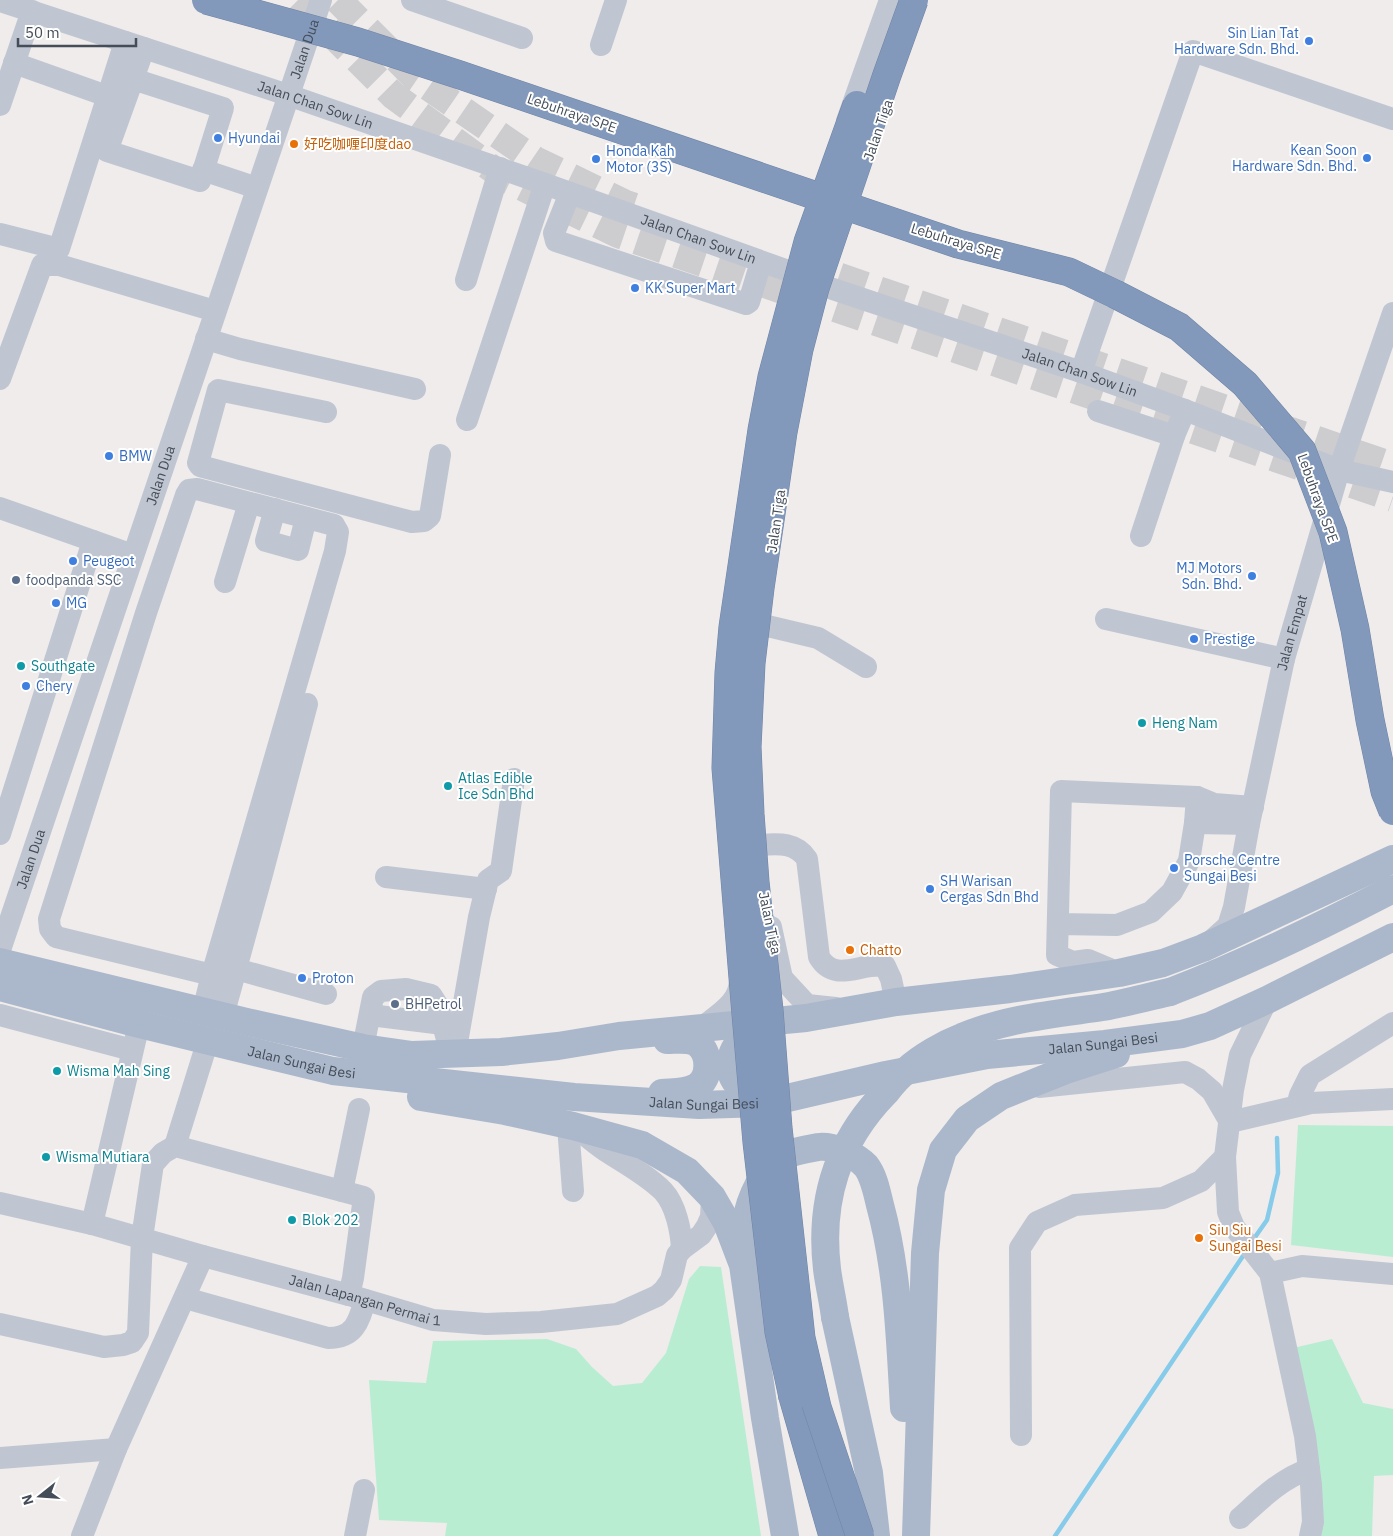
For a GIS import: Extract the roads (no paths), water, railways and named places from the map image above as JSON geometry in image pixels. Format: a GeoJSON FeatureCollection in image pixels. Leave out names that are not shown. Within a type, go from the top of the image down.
{"type":"FeatureCollection","features":[{"type":"Feature","properties":{"kind":"highway","name":"Lebuhraya SPE"},"geometry":{"type":"LineString","coordinates":[[206,0],[358,42],[460,75],[958,244],[1069,272],[1179,327],[1245,384],[1302,451],[1333,532],[1355,629],[1370,720],[1385,791],[1393,811]]}},
{"type":"Feature","properties":{"kind":"highway","name":"Lebuhraya SPE"},"geometry":{"type":"LineString","coordinates":[[274,0],[361,23],[960,233],[1068,260],[1126,282],[1187,320],[1251,376],[1310,448],[1342,529],[1364,624],[1379,719],[1393,788]]}},
{"type":"Feature","properties":{"kind":"highway"},"geometry":{"type":"LineString","coordinates":[[834,1536],[793,1398],[780,1332],[757,1142],[726,768],[729,673],[733,626],[762,430],[772,377],[808,242],[895,0]]}},
{"type":"Feature","properties":{"kind":"highway"},"geometry":{"type":"LineString","coordinates":[[860,1536],[816,1407],[801,1338],[778,1128],[769,1010],[755,882],[747,746],[751,663],[760,588],[783,432],[799,349],[816,288],[914,0]]}},
{"type":"Feature","properties":{"kind":"main road","name":"Jalan Sungai Besi"},"geometry":{"type":"LineString","coordinates":[[0,962],[363,1048],[412,1055],[501,1052],[558,1046],[619,1036],[806,1018],[896,1002],[1010,989],[1119,973],[1164,963],[1203,948],[1393,859]]}},
{"type":"Feature","properties":{"kind":"main road"},"geometry":{"type":"LineString","coordinates":[[876,1536],[869,1473],[835,1317],[827,1268],[825,1232],[830,1190],[840,1157],[858,1124],[882,1095],[907,1070],[936,1050],[962,1037],[1002,1024],[1036,1016],[1104,1007],[1170,992],[1260,955],[1393,890]]}},
{"type":"Feature","properties":{"kind":"main road","name":"Jalan Sungai Besi"},"geometry":{"type":"LineString","coordinates":[[0,987],[139,1024],[333,1071],[550,1094],[699,1105],[766,1102],[987,1055],[1105,1044],[1182,1034],[1210,1026],[1388,942]]}},
{"type":"Feature","properties":{"kind":"main road"},"geometry":{"type":"LineString","coordinates":[[886,1075],[766,1089],[747,1089],[736,1082],[732,1075],[730,1061],[735,1048],[738,1044],[744,1042],[1010,989]]}},
{"type":"Feature","properties":{"kind":"main road"},"geometry":{"type":"LineString","coordinates":[[916,1536],[925,1253],[931,1190],[943,1150],[967,1119],[1001,1096],[1066,1070],[1182,1034]]}},
{"type":"Feature","properties":{"kind":"main road"},"geometry":{"type":"LineString","coordinates":[[550,1094],[678,1092],[698,1086],[707,1073],[704,1050],[698,1044],[684,1039],[558,1046]]}},
{"type":"Feature","properties":{"kind":"main road"},"geometry":{"type":"LineString","coordinates":[[333,1071],[380,1088],[446,1102],[505,1111],[642,1145],[687,1171],[712,1197],[726,1223],[740,1256],[785,1536]]}},
{"type":"Feature","properties":{"kind":"main road"},"geometry":{"type":"LineString","coordinates":[[740,1256],[751,1200],[768,1169],[784,1156],[821,1146],[836,1148],[851,1155],[866,1166],[875,1185],[887,1230],[894,1278],[900,1329],[912,1536]]}},
{"type":"Feature","properties":{"kind":"street","name":"Jalan Dua"},"geometry":{"type":"LineString","coordinates":[[0,950],[321,0]]}},
{"type":"Feature","properties":{"kind":"street"},"geometry":{"type":"LineString","coordinates":[[412,0],[522,38]]}},
{"type":"Feature","properties":{"kind":"street"},"geometry":{"type":"LineString","coordinates":[[601,45],[616,0]]}},
{"type":"Feature","properties":{"kind":"street"},"geometry":{"type":"LineString","coordinates":[[701,1028],[731,1005],[740,986],[723,799],[721,710],[723,666],[741,513],[758,416],[772,351],[794,273],[890,0]]}},
{"type":"Feature","properties":{"kind":"street","name":"Jalan Tiga"},"geometry":{"type":"LineString","coordinates":[[852,1009],[807,1005],[782,978],[762,883],[758,845],[755,738],[758,668],[771,552],[794,396],[824,286],[923,0]]}},
{"type":"Feature","properties":{"kind":"street","name":"Jalan Chan Sow Lin"},"geometry":{"type":"LineString","coordinates":[[0,1],[288,95],[500,168],[794,273],[824,286],[1081,372],[1339,470],[1393,482]]}},
{"type":"Feature","properties":{"kind":"street"},"geometry":{"type":"LineString","coordinates":[[0,105],[32,11]]}},
{"type":"Feature","properties":{"kind":"street"},"geometry":{"type":"LineString","coordinates":[[133,79],[223,108],[200,181],[107,151],[133,79],[135,45]]}},
{"type":"Feature","properties":{"kind":"street"},"geometry":{"type":"LineString","coordinates":[[0,234],[60,249],[107,96],[135,45]]}},
{"type":"Feature","properties":{"kind":"street"},"geometry":{"type":"LineString","coordinates":[[1081,372],[1193,51],[1393,119]]}},
{"type":"Feature","properties":{"kind":"street"},"geometry":{"type":"LineString","coordinates":[[14,63],[107,96]]}},
{"type":"Feature","properties":{"kind":"street"},"geometry":{"type":"LineString","coordinates":[[466,280],[500,168]]}},
{"type":"Feature","properties":{"kind":"street"},"geometry":{"type":"LineString","coordinates":[[203,170],[257,188]]}},
{"type":"Feature","properties":{"kind":"street"},"geometry":{"type":"LineString","coordinates":[[467,420],[545,184]]}},
{"type":"Feature","properties":{"kind":"street"},"geometry":{"type":"LineString","coordinates":[[570,193],[554,233],[556,241],[746,304],[749,302],[761,262]]}},
{"type":"Feature","properties":{"kind":"street"},"geometry":{"type":"LineString","coordinates":[[0,378],[42,265],[59,264],[216,311]]}},
{"type":"Feature","properties":{"kind":"street","name":"Jalan Empat"},"geometry":{"type":"LineString","coordinates":[[1203,948],[1228,926],[1234,906],[1284,659],[1339,470],[1393,313]]}},
{"type":"Feature","properties":{"kind":"street"},"geometry":{"type":"LineString","coordinates":[[206,339],[414,389]]}},
{"type":"Feature","properties":{"kind":"street"},"geometry":{"type":"LineString","coordinates":[[326,412],[218,390],[198,463],[200,466],[412,522],[424,521],[430,516],[440,455]]}},
{"type":"Feature","properties":{"kind":"street"},"geometry":{"type":"LineString","coordinates":[[185,403],[212,410]]}},
{"type":"Feature","properties":{"kind":"street"},"geometry":{"type":"LineString","coordinates":[[1141,536],[1174,436],[1185,410]]}},
{"type":"Feature","properties":{"kind":"street"},"geometry":{"type":"LineString","coordinates":[[1098,411],[1174,436]]}},
{"type":"Feature","properties":{"kind":"street"},"geometry":{"type":"LineString","coordinates":[[175,431],[204,438]]}},
{"type":"Feature","properties":{"kind":"street"},"geometry":{"type":"LineString","coordinates":[[212,975],[56,937],[50,929],[49,919],[146,613],[186,495],[190,490],[197,489],[334,525],[338,532],[335,551],[212,975],[213,1013]]}},
{"type":"Feature","properties":{"kind":"street"},"geometry":{"type":"LineString","coordinates":[[225,582],[249,502]]}},
{"type":"Feature","properties":{"kind":"street"},"geometry":{"type":"LineString","coordinates":[[0,508],[133,555]]}},
{"type":"Feature","properties":{"kind":"street"},"geometry":{"type":"LineString","coordinates":[[275,509],[266,541],[298,550],[306,518]]}},
{"type":"Feature","properties":{"kind":"street"},"geometry":{"type":"LineString","coordinates":[[0,834],[93,541]]}},
{"type":"Feature","properties":{"kind":"street"},"geometry":{"type":"LineString","coordinates":[[304,614],[322,564],[335,551]]}},
{"type":"Feature","properties":{"kind":"street"},"geometry":{"type":"LineString","coordinates":[[117,603],[146,613]]}},
{"type":"Feature","properties":{"kind":"street"},"geometry":{"type":"LineString","coordinates":[[1106,619],[1284,659]]}},
{"type":"Feature","properties":{"kind":"street"},"geometry":{"type":"LineString","coordinates":[[763,625],[818,638],[866,667]]}},
{"type":"Feature","properties":{"kind":"street"},"geometry":{"type":"LineString","coordinates":[[213,1013],[236,969],[307,704]]}},
{"type":"Feature","properties":{"kind":"street"},"geometry":{"type":"LineString","coordinates":[[27,750],[63,762]]}},
{"type":"Feature","properties":{"kind":"street"},"geometry":{"type":"LineString","coordinates":[[453,1054],[479,917],[488,880],[501,870],[514,778]]}},
{"type":"Feature","properties":{"kind":"street"},"geometry":{"type":"LineString","coordinates":[[1119,973],[1088,960],[1074,962],[1057,955],[1061,791],[1197,797],[1251,816]]}},
{"type":"Feature","properties":{"kind":"street"},"geometry":{"type":"LineString","coordinates":[[1058,924],[1117,926],[1151,912],[1172,892],[1189,861],[1197,797]]}},
{"type":"Feature","properties":{"kind":"street"},"geometry":{"type":"LineString","coordinates":[[47,810],[80,822]]}},
{"type":"Feature","properties":{"kind":"street"},"geometry":{"type":"LineString","coordinates":[[1195,823],[1251,816]]}},
{"type":"Feature","properties":{"kind":"street"},"geometry":{"type":"LineString","coordinates":[[758,845],[786,844],[798,849],[807,859],[819,957],[824,965],[834,970],[885,966],[891,979],[896,1002]]}},
{"type":"Feature","properties":{"kind":"street"},"geometry":{"type":"LineString","coordinates":[[386,877],[486,889]]}},
{"type":"Feature","properties":{"kind":"street"},"geometry":{"type":"LineString","coordinates":[[236,969],[326,994]]}},
{"type":"Feature","properties":{"kind":"street"},"geometry":{"type":"LineString","coordinates":[[363,1048],[373,997],[381,991],[406,989],[431,995],[438,1006],[453,1054]]}},
{"type":"Feature","properties":{"kind":"street"},"geometry":{"type":"LineString","coordinates":[[1267,1000],[1240,1055],[1233,1090],[1225,1157],[1228,1212],[1234,1227],[1270,1272],[1305,1436],[1313,1522],[1310,1536]]}},
{"type":"Feature","properties":{"kind":"street"},"geometry":{"type":"LineString","coordinates":[[0,1015],[132,1050]]}},
{"type":"Feature","properties":{"kind":"street"},"geometry":{"type":"LineString","coordinates":[[370,1015],[443,1024]]}},
{"type":"Feature","properties":{"kind":"street"},"geometry":{"type":"LineString","coordinates":[[1297,1106],[1300,1094],[1310,1075],[1393,1023]]}},
{"type":"Feature","properties":{"kind":"street"},"geometry":{"type":"LineString","coordinates":[[92,1224],[139,1024]]}},
{"type":"Feature","properties":{"kind":"street"},"geometry":{"type":"LineString","coordinates":[[0,1324],[104,1347],[132,1342],[138,1333],[142,1238],[153,1164],[163,1153],[175,1146],[208,1040]]}},
{"type":"Feature","properties":{"kind":"street"},"geometry":{"type":"LineString","coordinates":[[1018,1089],[1185,1072],[1198,1079],[1212,1091],[1230,1122]]}},
{"type":"Feature","properties":{"kind":"street"},"geometry":{"type":"LineString","coordinates":[[1230,1122],[1311,1103],[1393,1099]]}},
{"type":"Feature","properties":{"kind":"street"},"geometry":{"type":"LineString","coordinates":[[342,1191],[359,1109]]}},
{"type":"Feature","properties":{"kind":"street"},"geometry":{"type":"LineString","coordinates":[[571,1126],[573,1191]]}},
{"type":"Feature","properties":{"kind":"street"},"geometry":{"type":"LineString","coordinates":[[571,1126],[638,1170],[664,1192],[676,1214],[682,1249]]}},
{"type":"Feature","properties":{"kind":"street"},"geometry":{"type":"LineString","coordinates":[[175,1146],[364,1197],[353,1278],[357,1297],[355,1327],[347,1334],[338,1338],[328,1338],[185,1298]]}},
{"type":"Feature","properties":{"kind":"street"},"geometry":{"type":"LineString","coordinates":[[1021,1435],[1020,1248],[1037,1222],[1075,1205],[1164,1198],[1201,1181],[1225,1157]]}},
{"type":"Feature","properties":{"kind":"street"},"geometry":{"type":"LineString","coordinates":[[682,1249],[701,1235],[711,1217],[712,1197]]}},
{"type":"Feature","properties":{"kind":"street","name":"Jalan Lapangan Permai 1"},"geometry":{"type":"LineString","coordinates":[[0,1203],[92,1224],[357,1297],[433,1320],[486,1324],[541,1322],[617,1314],[657,1296],[664,1290],[671,1280],[678,1255],[682,1249]]}},
{"type":"Feature","properties":{"kind":"street"},"geometry":{"type":"LineString","coordinates":[[701,1235],[720,1237],[740,1256]]}},
{"type":"Feature","properties":{"kind":"street"},"geometry":{"type":"LineString","coordinates":[[82,1536],[116,1449],[203,1256]]}},
{"type":"Feature","properties":{"kind":"street"},"geometry":{"type":"LineString","coordinates":[[1270,1272],[1302,1266],[1393,1274]]}},
{"type":"Feature","properties":{"kind":"street"},"geometry":{"type":"LineString","coordinates":[[0,1458],[116,1449]]}},
{"type":"Feature","properties":{"kind":"street"},"geometry":{"type":"LineString","coordinates":[[1240,1518],[1272,1488],[1294,1474],[1309,1469]]}},
{"type":"Feature","properties":{"kind":"street"},"geometry":{"type":"LineString","coordinates":[[355,1536],[364,1490]]}},
{"type":"Feature","properties":{"kind":"waterway"},"geometry":{"type":"LineString","coordinates":[[1253,1240],[1267,1220],[1278,1173],[1277,1138]]}},
{"type":"Feature","properties":{"kind":"waterway"},"geometry":{"type":"LineString","coordinates":[[1055,1536],[1245,1253]]}},
{"type":"Feature","properties":{"kind":"tunnel"},"geometry":{"type":"LineString","coordinates":[[298,0],[394,96],[506,179],[618,234],[1393,498]]}},
{"type":"Feature","properties":{"kind":"tunnel"},"geometry":{"type":"LineString","coordinates":[[338,0],[417,79],[535,160],[638,208]]}},
{"type":"Feature","properties":{"kind":"tunnel"},"geometry":{"type":"LineString","coordinates":[[799,263],[1393,466]]}},
{"type":"Feature","properties":{"kind":"place","name":"Sin Lian Tat Hardware Sdn. Bhd."},"geometry":{"type":"Point","coordinates":[1309,41]}},
{"type":"Feature","properties":{"kind":"place","name":"Hyundai"},"geometry":{"type":"Point","coordinates":[218,138]}},
{"type":"Feature","properties":{"kind":"place","name":"好吃咖喱印度dao"},"geometry":{"type":"Point","coordinates":[294,144]}},
{"type":"Feature","properties":{"kind":"place","name":"Kean Soon Hardware Sdn. Bhd."},"geometry":{"type":"Point","coordinates":[1367,158]}},
{"type":"Feature","properties":{"kind":"place","name":"Honda Kah Motor (3S)"},"geometry":{"type":"Point","coordinates":[596,159]}},
{"type":"Feature","properties":{"kind":"place","name":"KK Super Mart"},"geometry":{"type":"Point","coordinates":[635,288]}},
{"type":"Feature","properties":{"kind":"place","name":"BMW"},"geometry":{"type":"Point","coordinates":[109,456]}},
{"type":"Feature","properties":{"kind":"place","name":"Peugeot"},"geometry":{"type":"Point","coordinates":[73,561]}},
{"type":"Feature","properties":{"kind":"place","name":"MJ Motors Sdn. Bhd."},"geometry":{"type":"Point","coordinates":[1252,576]}},
{"type":"Feature","properties":{"kind":"place","name":"foodpanda SSC"},"geometry":{"type":"Point","coordinates":[16,580]}},
{"type":"Feature","properties":{"kind":"place","name":"MG"},"geometry":{"type":"Point","coordinates":[56,603]}},
{"type":"Feature","properties":{"kind":"place","name":"Prestige"},"geometry":{"type":"Point","coordinates":[1194,639]}},
{"type":"Feature","properties":{"kind":"place","name":"Southgate"},"geometry":{"type":"Point","coordinates":[21,666]}},
{"type":"Feature","properties":{"kind":"place","name":"Chery"},"geometry":{"type":"Point","coordinates":[26,686]}},
{"type":"Feature","properties":{"kind":"place","name":"Heng Nam"},"geometry":{"type":"Point","coordinates":[1142,723]}},
{"type":"Feature","properties":{"kind":"place","name":"Atlas Edible Ice Sdn Bhd"},"geometry":{"type":"Point","coordinates":[448,786]}},
{"type":"Feature","properties":{"kind":"place","name":"Porsche Centre Sungai Besi"},"geometry":{"type":"Point","coordinates":[1174,868]}},
{"type":"Feature","properties":{"kind":"place","name":"SH Warisan Cergas Sdn Bhd"},"geometry":{"type":"Point","coordinates":[930,889]}},
{"type":"Feature","properties":{"kind":"place","name":"Chatto"},"geometry":{"type":"Point","coordinates":[850,950]}},
{"type":"Feature","properties":{"kind":"place","name":"Proton"},"geometry":{"type":"Point","coordinates":[302,978]}},
{"type":"Feature","properties":{"kind":"place","name":"BHPetrol"},"geometry":{"type":"Point","coordinates":[395,1004]}},
{"type":"Feature","properties":{"kind":"place","name":"Wisma Mah Sing"},"geometry":{"type":"Point","coordinates":[57,1071]}},
{"type":"Feature","properties":{"kind":"place","name":"Wisma Mutiara"},"geometry":{"type":"Point","coordinates":[46,1157]}},
{"type":"Feature","properties":{"kind":"place","name":"Blok 202"},"geometry":{"type":"Point","coordinates":[292,1220]}},
{"type":"Feature","properties":{"kind":"place","name":"Siu Siu Sungai Besi"},"geometry":{"type":"Point","coordinates":[1199,1238]}}]}
